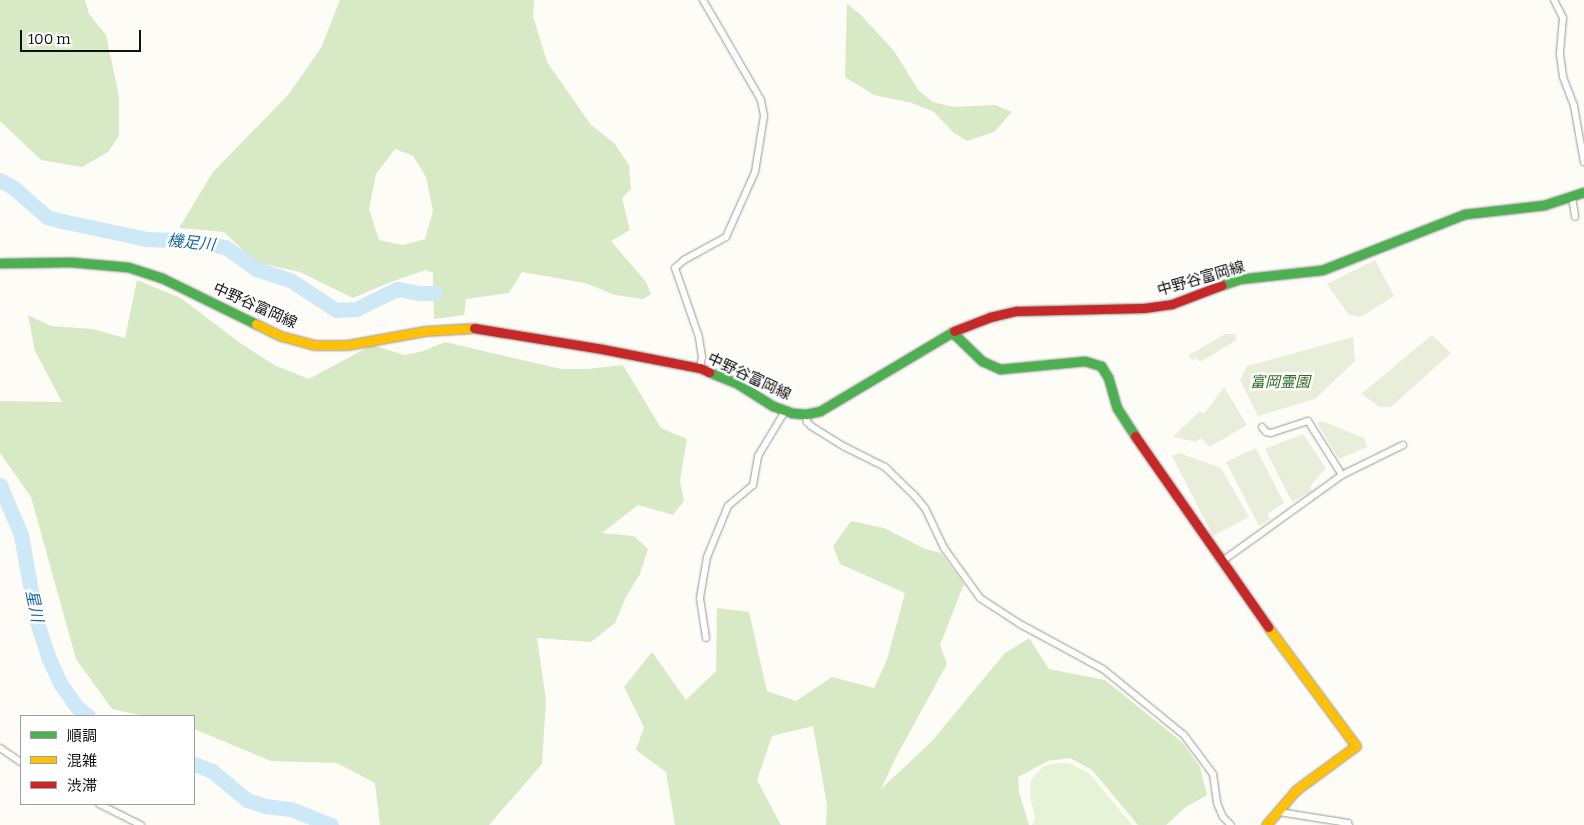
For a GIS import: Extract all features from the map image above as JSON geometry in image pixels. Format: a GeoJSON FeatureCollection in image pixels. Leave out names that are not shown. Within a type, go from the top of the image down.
{"type":"FeatureCollection","features":[{"type":"Feature","properties":{"kind":"main road","name":"中野谷富岡線"},"geometry":{"type":"LineString","coordinates":[[0,263],[71,262],[128,267],[162,278],[281,336],[315,345],[347,345],[425,331],[483,328],[700,368],[738,384],[784,411],[806,414],[820,411],[843,399],[952,332],[976,321],[1018,311],[1144,308],[1172,304],[1239,279],[1322,270],[1465,214],[1544,205],[1584,192]]}},
{"type":"Feature","properties":{"kind":"main road"},"geometry":{"type":"LineString","coordinates":[[952,332],[982,361],[1000,369],[1085,361],[1102,366],[1108,377],[1117,408],[1127,426],[1155,462],[1221,562],[1356,746],[1296,790],[1266,825]]}},
{"type":"Feature","properties":{"kind":"street"},"geometry":{"type":"LineString","coordinates":[[700,368],[702,345],[675,268],[684,260],[726,237],[755,172],[764,116],[761,100],[703,0]]}},
{"type":"Feature","properties":{"kind":"street"},"geometry":{"type":"LineString","coordinates":[[1554,0],[1563,18],[1560,55],[1563,77],[1574,106],[1584,162]]}},
{"type":"Feature","properties":{"kind":"street"},"geometry":{"type":"LineString","coordinates":[[1572,197],[1575,217]]}},
{"type":"Feature","properties":{"kind":"street"},"geometry":{"type":"LineString","coordinates":[[706,638],[700,598],[707,556],[728,506],[753,485],[758,456],[784,411]]}},
{"type":"Feature","properties":{"kind":"street"},"geometry":{"type":"LineString","coordinates":[[806,414],[807,422],[811,426],[845,447],[886,467],[914,495],[925,508],[952,562],[980,598],[1020,624],[1103,669],[1184,735],[1213,774],[1217,802],[1223,817],[1231,825]]}},
{"type":"Feature","properties":{"kind":"street"},"geometry":{"type":"LineString","coordinates":[[1262,427],[1266,432],[1271,433],[1308,421],[1342,475]]}},
{"type":"Feature","properties":{"kind":"street"},"geometry":{"type":"LineString","coordinates":[[1221,562],[1342,475],[1403,445]]}},
{"type":"Feature","properties":{"kind":"street"},"geometry":{"type":"LineString","coordinates":[[0,748],[20,761]]}},
{"type":"Feature","properties":{"kind":"street"},"geometry":{"type":"LineString","coordinates":[[101,805],[141,825]]}},
{"type":"Feature","properties":{"kind":"street"},"geometry":{"type":"LineString","coordinates":[[1279,812],[1348,823],[1349,825]]}},
{"type":"Feature","properties":{"kind":"green space"},"geometry":{"type":"Polygon","coordinates":[[[0,0],[85,0],[89,14],[106,35],[119,96],[119,136],[108,152],[82,167],[41,160],[0,121],[0,0]]]}},
{"type":"Feature","properties":{"kind":"green space"},"geometry":{"type":"Polygon","coordinates":[[[340,0],[534,0],[533,16],[547,62],[591,125],[614,143],[629,165],[631,189],[622,198],[630,230],[611,241],[646,282],[651,294],[643,299],[615,295],[585,283],[522,272],[509,293],[466,299],[464,315],[434,319],[433,273],[426,270],[353,298],[300,272],[255,262],[224,232],[179,228],[213,172],[288,95],[321,48],[340,0]],[[395,149],[376,174],[369,209],[379,240],[403,245],[425,239],[433,211],[426,177],[413,156],[395,149]]]}},
{"type":"Feature","properties":{"kind":"green space"},"geometry":{"type":"Polygon","coordinates":[[[847,4],[861,15],[894,51],[919,91],[933,102],[953,107],[995,105],[1012,112],[994,132],[967,141],[954,133],[934,112],[912,103],[874,95],[845,77],[847,4]]]}},
{"type":"Feature","properties":{"kind":"green space"},"geometry":{"type":"Polygon","coordinates":[[[1375,260],[1394,296],[1361,317],[1349,315],[1327,284],[1375,260]]]}},
{"type":"Feature","properties":{"kind":"green space"},"geometry":{"type":"Polygon","coordinates":[[[137,280],[181,298],[240,343],[276,366],[309,379],[372,345],[404,355],[423,351],[445,342],[561,369],[587,369],[623,365],[661,428],[687,439],[680,481],[684,501],[673,515],[638,505],[602,533],[634,536],[648,549],[640,574],[626,597],[615,623],[591,642],[537,638],[546,700],[542,764],[489,825],[380,825],[375,783],[337,763],[271,761],[195,729],[195,715],[139,715],[112,709],[76,659],[31,497],[0,453],[0,401],[62,402],[35,351],[28,315],[51,326],[93,329],[125,338],[137,280]]]}},
{"type":"Feature","properties":{"kind":"green space"},"geometry":{"type":"Polygon","coordinates":[[[1225,334],[1235,334],[1237,340],[1200,362],[1197,358],[1192,360],[1189,355],[1225,334]]]}},
{"type":"Feature","properties":{"kind":"green space"},"geometry":{"type":"Polygon","coordinates":[[[1432,335],[1451,353],[1391,407],[1380,407],[1361,394],[1432,335]]]}},
{"type":"Feature","properties":{"kind":"green space","name":"富岡霊園"},"geometry":{"type":"Polygon","coordinates":[[[1353,337],[1355,361],[1315,399],[1258,416],[1240,380],[1247,366],[1353,337]]]}},
{"type":"Feature","properties":{"kind":"green space"},"geometry":{"type":"Polygon","coordinates":[[[1224,387],[1247,425],[1210,447],[1201,438],[1196,442],[1173,437],[1200,411],[1204,414],[1224,387]]]}},
{"type":"Feature","properties":{"kind":"green space"},"geometry":{"type":"Polygon","coordinates":[[[1322,421],[1364,438],[1367,447],[1339,459],[1317,423],[1322,421]]]}},
{"type":"Feature","properties":{"kind":"green space"},"geometry":{"type":"Polygon","coordinates":[[[1303,434],[1326,468],[1310,486],[1312,491],[1292,502],[1265,449],[1303,434]]]}},
{"type":"Feature","properties":{"kind":"green space"},"geometry":{"type":"Polygon","coordinates":[[[1256,448],[1284,503],[1267,514],[1270,519],[1259,526],[1226,462],[1256,448]]]}},
{"type":"Feature","properties":{"kind":"green space"},"geometry":{"type":"Polygon","coordinates":[[[1179,453],[1221,468],[1249,517],[1213,536],[1172,456],[1179,453]]]}},
{"type":"Feature","properties":{"kind":"green space"},"geometry":{"type":"Polygon","coordinates":[[[851,521],[884,528],[925,549],[941,553],[964,584],[940,645],[947,664],[895,759],[881,789],[932,741],[1005,653],[1029,638],[1049,669],[1105,680],[1183,743],[1200,767],[1207,795],[1186,807],[1166,825],[1138,825],[1092,770],[1070,758],[1048,761],[1018,777],[1019,792],[1029,825],[826,825],[827,805],[813,726],[772,736],[757,780],[781,825],[675,825],[666,772],[636,750],[644,727],[624,687],[652,652],[686,700],[716,671],[717,608],[749,612],[767,691],[796,701],[832,677],[874,688],[887,660],[905,593],[840,564],[833,546],[851,521]]]}},
{"type":"Feature","properties":{"kind":"green space"},"geometry":{"type":"Polygon","coordinates":[[[1069,763],[1089,773],[1132,825],[1032,825],[1035,817],[1030,797],[1031,780],[1043,766],[1069,763]]]}},
{"type":"Feature","properties":{"kind":"waterway","name":"機足川"},"geometry":{"type":"LineString","coordinates":[[0,180],[14,188],[47,217],[147,239],[198,241],[225,247],[256,269],[290,280],[336,310],[356,309],[397,289],[419,293],[435,293]]}},
{"type":"Feature","properties":{"kind":"waterway","name":"星川"},"geometry":{"type":"LineString","coordinates":[[0,485],[21,535],[36,619],[48,657],[60,683],[77,707],[87,715]]}},
{"type":"Feature","properties":{"kind":"waterway","name":"星川"},"geometry":{"type":"LineString","coordinates":[[195,764],[212,771],[247,800],[265,806],[291,809],[331,825]]}},
{"type":"Feature","properties":{"kind":"traffic: fast"},"geometry":{"type":"LineString","coordinates":[[1222,285],[1239,279],[1322,270],[1465,214],[1544,205],[1584,192]]}},
{"type":"Feature","properties":{"kind":"traffic: fast"},"geometry":{"type":"LineString","coordinates":[[0,263],[71,262],[128,267],[162,278],[256,324]]}},
{"type":"Feature","properties":{"kind":"traffic: fast"},"geometry":{"type":"LineString","coordinates":[[709,372],[738,384],[773,406],[792,413],[806,414],[820,411],[954,331]]}},
{"type":"Feature","properties":{"kind":"traffic: fast"},"geometry":{"type":"LineString","coordinates":[[952,332],[982,361],[1000,369],[1085,361],[1101,366],[1108,377],[1117,408],[1135,436]]}},
{"type":"Feature","properties":{"kind":"traffic: slow"},"geometry":{"type":"LineString","coordinates":[[256,324],[281,336],[315,345],[347,345],[425,331],[474,328]]}},
{"type":"Feature","properties":{"kind":"traffic: slow"},"geometry":{"type":"LineString","coordinates":[[1266,825],[1296,790],[1356,746],[1268,627]]}},
{"type":"Feature","properties":{"kind":"traffic: jam"},"geometry":{"type":"LineString","coordinates":[[954,331],[990,317],[1017,311],[1144,308],[1172,304],[1222,285]]}},
{"type":"Feature","properties":{"kind":"traffic: jam"},"geometry":{"type":"LineString","coordinates":[[474,328],[602,349],[700,368],[709,372]]}},
{"type":"Feature","properties":{"kind":"traffic: jam"},"geometry":{"type":"LineString","coordinates":[[1135,436],[1268,627]]}}]}
